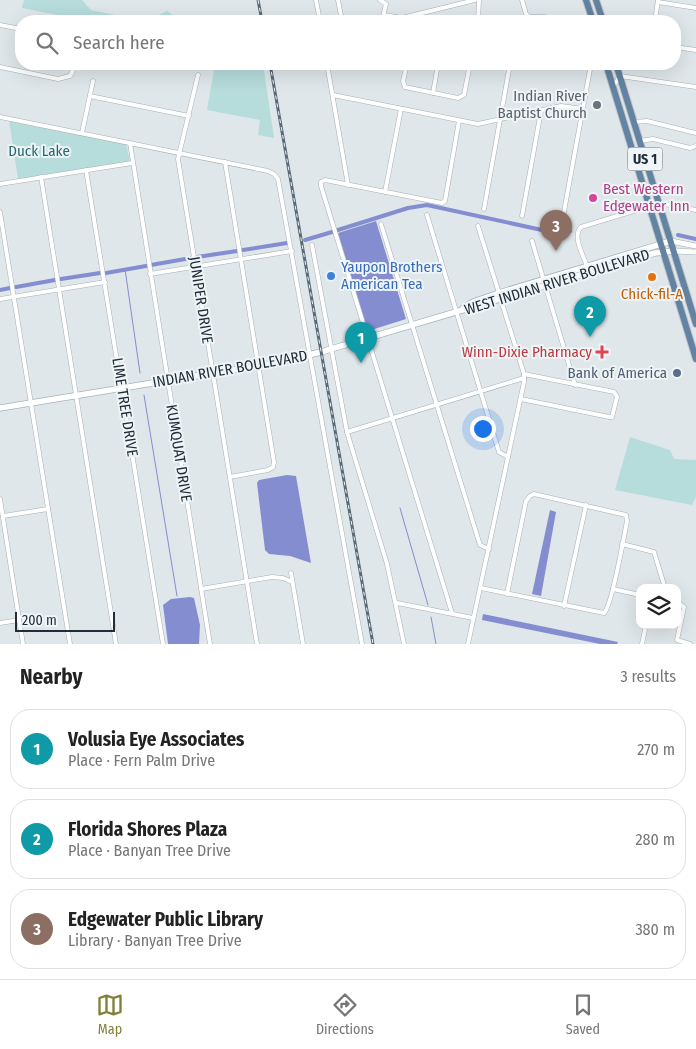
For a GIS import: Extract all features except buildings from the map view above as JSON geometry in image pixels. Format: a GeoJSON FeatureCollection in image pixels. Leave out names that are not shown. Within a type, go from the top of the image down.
{"type":"FeatureCollection","features":[{"type":"Feature","properties":{"kind":"main road"},"geometry":{"type":"LineString","coordinates":[[586,0],[591,15]]}},
{"type":"Feature","properties":{"kind":"main road"},"geometry":{"type":"LineString","coordinates":[[596,0],[601,15]]}},
{"type":"Feature","properties":{"kind":"main road","name":"US 1"},"geometry":{"type":"LineString","coordinates":[[608,70],[663,251],[694,344],[696,359]]}},
{"type":"Feature","properties":{"kind":"main road","name":"US 1"},"geometry":{"type":"LineString","coordinates":[[618,70],[696,324]]}},
{"type":"Feature","properties":{"kind":"main road"},"geometry":{"type":"LineString","coordinates":[[620,110],[628,114],[635,125]]}},
{"type":"Feature","properties":{"kind":"main road","name":"WEST INDIAN RIVER BOULEVARD"},"geometry":{"type":"LineString","coordinates":[[457,312],[543,279],[671,241]]}},
{"type":"Feature","properties":{"kind":"main road","name":"WEST INDIAN RIVER BOULEVARD"},"geometry":{"type":"LineString","coordinates":[[500,297],[545,286],[663,251],[674,251]]}},
{"type":"Feature","properties":{"kind":"main road","name":"INDIAN RIVER BOULEVARD"},"geometry":{"type":"LineString","coordinates":[[0,408],[213,373],[308,355],[457,312]]}},
{"type":"Feature","properties":{"kind":"street"},"geometry":{"type":"LineString","coordinates":[[316,0],[319,15]]}},
{"type":"Feature","properties":{"kind":"street"},"geometry":{"type":"LineString","coordinates":[[338,0],[341,15]]}},
{"type":"Feature","properties":{"kind":"street"},"geometry":{"type":"LineString","coordinates":[[380,0],[386,4],[384,15]]}},
{"type":"Feature","properties":{"kind":"street"},"geometry":{"type":"LineString","coordinates":[[413,15],[475,0]]}},
{"type":"Feature","properties":{"kind":"street"},"geometry":{"type":"LineString","coordinates":[[478,15],[479,0]]}},
{"type":"Feature","properties":{"kind":"street"},"geometry":{"type":"LineString","coordinates":[[522,0],[527,15]]}},
{"type":"Feature","properties":{"kind":"street"},"geometry":{"type":"LineString","coordinates":[[656,15],[658,1],[696,8]]}},
{"type":"Feature","properties":{"kind":"street"},"geometry":{"type":"LineString","coordinates":[[0,25],[15,29]]}},
{"type":"Feature","properties":{"kind":"street"},"geometry":{"type":"LineString","coordinates":[[681,48],[696,50]]}},
{"type":"Feature","properties":{"kind":"street"},"geometry":{"type":"LineString","coordinates":[[0,67],[58,79],[70,76],[73,70]]}},
{"type":"Feature","properties":{"kind":"street"},"geometry":{"type":"LineString","coordinates":[[329,70],[348,185]]}},
{"type":"Feature","properties":{"kind":"street"},"geometry":{"type":"LineString","coordinates":[[406,70],[403,85],[462,97],[469,70]]}},
{"type":"Feature","properties":{"kind":"street"},"geometry":{"type":"LineString","coordinates":[[433,92],[437,70]]}},
{"type":"Feature","properties":{"kind":"street"},"geometry":{"type":"LineString","coordinates":[[484,209],[509,70]]}},
{"type":"Feature","properties":{"kind":"street"},"geometry":{"type":"LineString","coordinates":[[563,217],[590,70]]}},
{"type":"Feature","properties":{"kind":"street","name":"JUNIPER DRIVE"},"geometry":{"type":"LineString","coordinates":[[198,75],[178,159],[257,644]]}},
{"type":"Feature","properties":{"kind":"street"},"geometry":{"type":"LineString","coordinates":[[613,87],[620,76],[696,87]]}},
{"type":"Feature","properties":{"kind":"street"},"geometry":{"type":"LineString","coordinates":[[82,133],[93,81]]}},
{"type":"Feature","properties":{"kind":"street"},"geometry":{"type":"LineString","coordinates":[[90,96],[189,116]]}},
{"type":"Feature","properties":{"kind":"street"},"geometry":{"type":"LineString","coordinates":[[333,96],[478,124],[561,106],[583,109]]}},
{"type":"Feature","properties":{"kind":"street"},"geometry":{"type":"LineString","coordinates":[[385,192],[401,109]]}},
{"type":"Feature","properties":{"kind":"street"},"geometry":{"type":"LineString","coordinates":[[522,216],[541,111]]}},
{"type":"Feature","properties":{"kind":"street"},"geometry":{"type":"LineString","coordinates":[[0,116],[225,162],[274,174],[278,179],[292,251],[308,355],[362,644]]}},
{"type":"Feature","properties":{"kind":"street"},"geometry":{"type":"LineString","coordinates":[[452,613],[321,182],[325,180],[442,203],[444,201],[459,121]]}},
{"type":"Feature","properties":{"kind":"street"},"geometry":{"type":"LineString","coordinates":[[635,125],[647,121],[696,134]]}},
{"type":"Feature","properties":{"kind":"street"},"geometry":{"type":"LineString","coordinates":[[640,141],[653,139],[690,148],[696,146]]}},
{"type":"Feature","properties":{"kind":"street","name":"KUMQUAT DRIVE"},"geometry":{"type":"LineString","coordinates":[[130,143],[210,644]]}},
{"type":"Feature","properties":{"kind":"street"},"geometry":{"type":"LineString","coordinates":[[225,162],[273,467],[268,470],[230,477]]}},
{"type":"Feature","properties":{"kind":"street"},"geometry":{"type":"LineString","coordinates":[[0,184],[132,163]]}},
{"type":"Feature","properties":{"kind":"street","name":"LIME TREE DRIVE"},"geometry":{"type":"LineString","coordinates":[[86,170],[163,644]]}},
{"type":"Feature","properties":{"kind":"street"},"geometry":{"type":"LineString","coordinates":[[42,177],[116,644]]}},
{"type":"Feature","properties":{"kind":"street"},"geometry":{"type":"LineString","coordinates":[[659,203],[696,210]]}},
{"type":"Feature","properties":{"kind":"street"},"geometry":{"type":"LineString","coordinates":[[587,266],[577,237],[577,231],[581,227],[650,206]]}},
{"type":"Feature","properties":{"kind":"street"},"geometry":{"type":"LineString","coordinates":[[0,212],[70,644]]}},
{"type":"Feature","properties":{"kind":"street"},"geometry":{"type":"LineString","coordinates":[[427,215],[499,452],[508,457]]}},
{"type":"Feature","properties":{"kind":"street"},"geometry":{"type":"LineString","coordinates":[[382,224],[480,545],[488,550]]}},
{"type":"Feature","properties":{"kind":"street"},"geometry":{"type":"LineString","coordinates":[[468,644],[521,399],[524,376],[478,226]]}},
{"type":"Feature","properties":{"kind":"street"},"geometry":{"type":"LineString","coordinates":[[532,240],[575,385]]}},
{"type":"Feature","properties":{"kind":"street"},"geometry":{"type":"LineString","coordinates":[[671,241],[696,246]]}},
{"type":"Feature","properties":{"kind":"street"},"geometry":{"type":"LineString","coordinates":[[312,245],[347,432],[397,603],[404,644]]}},
{"type":"Feature","properties":{"kind":"street"},"geometry":{"type":"LineString","coordinates":[[150,274],[292,251]]}},
{"type":"Feature","properties":{"kind":"street"},"geometry":{"type":"LineString","coordinates":[[674,251],[696,252]]}},
{"type":"Feature","properties":{"kind":"street"},"geometry":{"type":"LineString","coordinates":[[0,298],[104,282]]}},
{"type":"Feature","properties":{"kind":"street"},"geometry":{"type":"LineString","coordinates":[[347,432],[481,392],[524,376],[614,392],[616,395],[612,416],[608,417],[521,399]]}},
{"type":"Feature","properties":{"kind":"street"},"geometry":{"type":"LineString","coordinates":[[480,588],[507,594],[564,606],[604,612],[608,608],[613,589],[627,521],[626,515],[534,494],[527,498],[507,594]]}},
{"type":"Feature","properties":{"kind":"street"},"geometry":{"type":"LineString","coordinates":[[0,499],[23,644]]}},
{"type":"Feature","properties":{"kind":"street"},"geometry":{"type":"LineString","coordinates":[[564,606],[586,505]]}},
{"type":"Feature","properties":{"kind":"street"},"geometry":{"type":"LineString","coordinates":[[3,516],[48,509]]}},
{"type":"Feature","properties":{"kind":"street"},"geometry":{"type":"LineString","coordinates":[[622,544],[654,552],[664,584]]}},
{"type":"Feature","properties":{"kind":"street"},"geometry":{"type":"LineString","coordinates":[[291,573],[303,644]]}},
{"type":"Feature","properties":{"kind":"street"},"geometry":{"type":"LineString","coordinates":[[201,589],[272,577],[283,578],[292,582]]}},
{"type":"Feature","properties":{"kind":"street"},"geometry":{"type":"LineString","coordinates":[[613,589],[636,594]]}},
{"type":"Feature","properties":{"kind":"street"},"geometry":{"type":"LineString","coordinates":[[397,603],[474,618]]}},
{"type":"Feature","properties":{"kind":"street"},"geometry":{"type":"LineString","coordinates":[[681,605],[684,607],[681,621]]}},
{"type":"Feature","properties":{"kind":"street"},"geometry":{"type":"LineString","coordinates":[[0,623],[20,620]]}},
{"type":"Feature","properties":{"kind":"street"},"geometry":{"type":"LineString","coordinates":[[642,644],[645,629]]}},
{"type":"Feature","properties":{"kind":"street"},"geometry":{"type":"LineString","coordinates":[[679,629],[677,640],[690,644]]}},
{"type":"Feature","properties":{"kind":"green space"},"geometry":{"type":"Polygon","coordinates":[[[24,0],[82,0],[91,10],[115,15],[56,15],[22,8],[24,0]]]}},
{"type":"Feature","properties":{"kind":"green space"},"geometry":{"type":"Polygon","coordinates":[[[167,11],[173,15],[159,15],[167,11]]]}},
{"type":"Feature","properties":{"kind":"green space"},"geometry":{"type":"Polygon","coordinates":[[[214,70],[264,70],[274,138],[258,135],[260,120],[207,110],[214,70]]]}},
{"type":"Feature","properties":{"kind":"green space","name":"Duck Lake"},"geometry":{"type":"Polygon","coordinates":[[[9,120],[126,144],[130,161],[18,179],[9,120]]]}},
{"type":"Feature","properties":{"kind":"green space"},"geometry":{"type":"Polygon","coordinates":[[[630,437],[670,450],[674,459],[696,460],[696,497],[692,505],[615,490],[630,437]]]}},
{"type":"Feature","properties":{"kind":"water"},"geometry":{"type":"Polygon","coordinates":[[[376,221],[406,319],[368,331],[338,233],[376,221]]]}},
{"type":"Feature","properties":{"kind":"water"},"geometry":{"type":"Polygon","coordinates":[[[287,475],[296,476],[311,563],[290,556],[269,554],[265,550],[257,483],[259,480],[287,475]]]}},
{"type":"Feature","properties":{"kind":"water"},"geometry":{"type":"Polygon","coordinates":[[[550,510],[556,512],[541,596],[532,594],[550,510]]]}},
{"type":"Feature","properties":{"kind":"water"},"geometry":{"type":"Polygon","coordinates":[[[194,598],[200,625],[199,644],[168,644],[163,605],[171,599],[194,598]]]}},
{"type":"Feature","properties":{"kind":"water"},"geometry":{"type":"Polygon","coordinates":[[[483,614],[618,642],[617,644],[600,644],[482,620],[483,614]]]}},
{"type":"Feature","properties":{"kind":"waterway"},"geometry":{"type":"LineString","coordinates":[[338,230],[408,208],[427,205],[551,232],[570,231]]}},
{"type":"Feature","properties":{"kind":"waterway"},"geometry":{"type":"LineString","coordinates":[[305,240],[332,232]]}},
{"type":"Feature","properties":{"kind":"waterway"},"geometry":{"type":"LineString","coordinates":[[678,235],[696,239]]}},
{"type":"Feature","properties":{"kind":"waterway"},"geometry":{"type":"LineString","coordinates":[[243,250],[287,243]]}},
{"type":"Feature","properties":{"kind":"waterway"},"geometry":{"type":"LineString","coordinates":[[197,257],[237,251]]}},
{"type":"Feature","properties":{"kind":"waterway"},"geometry":{"type":"LineString","coordinates":[[151,265],[191,258]]}},
{"type":"Feature","properties":{"kind":"waterway"},"geometry":{"type":"LineString","coordinates":[[106,273],[146,266]]}},
{"type":"Feature","properties":{"kind":"waterway"},"geometry":{"type":"LineString","coordinates":[[125,269],[140,373]]}},
{"type":"Feature","properties":{"kind":"waterway"},"geometry":{"type":"LineString","coordinates":[[61,279],[100,273]]}},
{"type":"Feature","properties":{"kind":"waterway"},"geometry":{"type":"LineString","coordinates":[[16,287],[55,280]]}},
{"type":"Feature","properties":{"kind":"waterway"},"geometry":{"type":"LineString","coordinates":[[0,290],[10,288]]}},
{"type":"Feature","properties":{"kind":"waterway"},"geometry":{"type":"LineString","coordinates":[[144,395],[177,596]]}},
{"type":"Feature","properties":{"kind":"waterway"},"geometry":{"type":"LineString","coordinates":[[400,508],[428,605]]}},
{"type":"Feature","properties":{"kind":"waterway"},"geometry":{"type":"LineString","coordinates":[[431,617],[436,644]]}},
{"type":"Feature","properties":{"kind":"railway"},"geometry":{"type":"LineString","coordinates":[[258,0],[261,15]]}},
{"type":"Feature","properties":{"kind":"railway"},"geometry":{"type":"LineString","coordinates":[[271,70],[373,644]]}},
{"type":"Feature","properties":{"kind":"place","name":"Indian River Baptist Church"},"geometry":{"type":"Point","coordinates":[597,105]}},
{"type":"Feature","properties":{"kind":"place","name":"Best Western Edgewater Inn"},"geometry":{"type":"Point","coordinates":[593,198]}},
{"type":"Feature","properties":{"kind":"place","name":"Edgewater Public Library"},"geometry":{"type":"Point","coordinates":[556,251]}},
{"type":"Feature","properties":{"kind":"place","name":"Yaupon Brothers American Tea"},"geometry":{"type":"Point","coordinates":[331,276]}},
{"type":"Feature","properties":{"kind":"place","name":"Chick-fil-A"},"geometry":{"type":"Point","coordinates":[652,277]}},
{"type":"Feature","properties":{"kind":"place","name":"Florida Shores Plaza"},"geometry":{"type":"Point","coordinates":[590,337]}},
{"type":"Feature","properties":{"kind":"place","name":"Winn-Dixie Pharmacy"},"geometry":{"type":"Point","coordinates":[602,352]}},
{"type":"Feature","properties":{"kind":"place","name":"Volusia Eye Associates"},"geometry":{"type":"Point","coordinates":[361,363]}},
{"type":"Feature","properties":{"kind":"place","name":"Bank of America"},"geometry":{"type":"Point","coordinates":[677,373]}}]}
